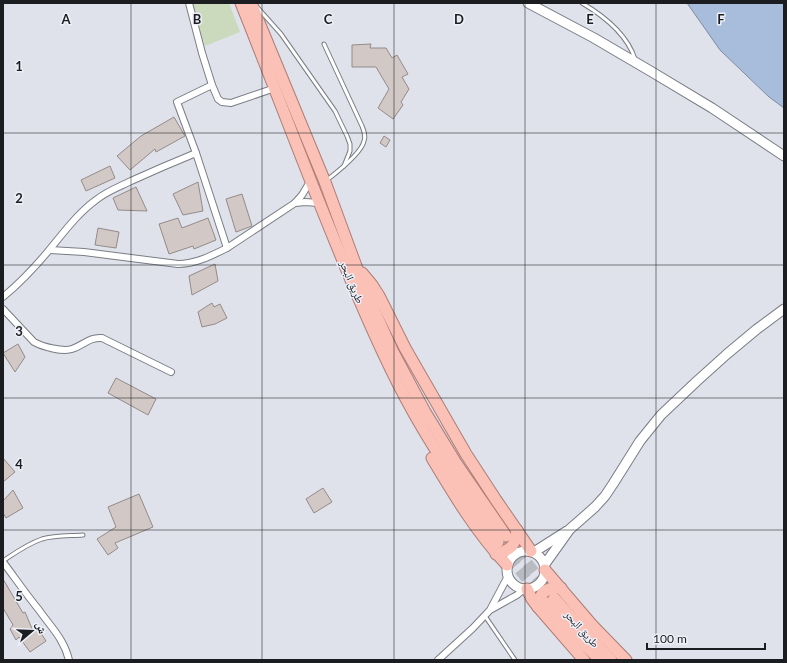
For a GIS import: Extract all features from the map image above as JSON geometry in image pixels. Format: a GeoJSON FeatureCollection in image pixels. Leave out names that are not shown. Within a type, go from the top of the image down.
{"type":"FeatureCollection","features":[{"type":"Feature","properties":{"kind":"highway","name":"طريق البحر"},"geometry":{"type":"LineString","coordinates":[[241,3],[359,300],[391,370],[420,425],[453,478],[502,539],[425,412],[392,350],[356,266],[325,182],[252,3]]}},
{"type":"Feature","properties":{"kind":"highway"},"geometry":{"type":"LineString","coordinates":[[356,266],[372,285],[447,423],[477,471],[532,551]]}},
{"type":"Feature","properties":{"kind":"highway"},"geometry":{"type":"LineString","coordinates":[[359,300],[381,362],[403,408],[446,482],[507,571]]}},
{"type":"Feature","properties":{"kind":"highway"},"geometry":{"type":"LineString","coordinates":[[496,554],[511,547],[516,538],[517,530]]}},
{"type":"Feature","properties":{"kind":"highway"},"geometry":{"type":"LineString","coordinates":[[545,567],[592,625],[626,660]]}},
{"type":"Feature","properties":{"kind":"highway"},"geometry":{"type":"LineString","coordinates":[[561,588],[552,588],[543,593],[539,599],[546,603],[584,660]]}},
{"type":"Feature","properties":{"kind":"highway"},"geometry":{"type":"LineString","coordinates":[[525,589],[532,599],[546,603]]}},
{"type":"Feature","properties":{"kind":"highway","name":"طريق البحر"},"geometry":{"type":"LineString","coordinates":[[546,603],[600,660]]}},
{"type":"Feature","properties":{"kind":"highway","name":"طريق البحر"},"geometry":{"type":"LineString","coordinates":[[546,603],[587,635],[611,660]]}},
{"type":"Feature","properties":{"kind":"main road"},"geometry":{"type":"LineString","coordinates":[[528,3],[594,38],[712,108],[784,156]]}},
{"type":"Feature","properties":{"kind":"main road"},"geometry":{"type":"LineString","coordinates":[[532,551],[570,529],[595,507],[614,484],[640,441],[661,415],[697,381],[757,329],[784,309]]}},
{"type":"Feature","properties":{"kind":"main road"},"geometry":{"type":"LineString","coordinates":[[545,567],[570,529]]}},
{"type":"Feature","properties":{"kind":"main road"},"geometry":{"type":"LineString","coordinates":[[524,550],[532,551],[539,555],[545,567],[544,576],[538,586],[525,589],[517,587],[511,582],[507,571],[509,560],[513,555],[524,550]]}},
{"type":"Feature","properties":{"kind":"street"},"geometry":{"type":"LineString","coordinates":[[189,3],[202,53],[218,100],[231,103],[275,88]]}},
{"type":"Feature","properties":{"kind":"street"},"geometry":{"type":"LineString","coordinates":[[212,85],[177,102],[196,153],[227,248]]}},
{"type":"Feature","properties":{"kind":"street"},"geometry":{"type":"LineString","coordinates":[[3,297],[14,288],[50,250],[64,232],[86,209],[103,195],[196,153]]}},
{"type":"Feature","properties":{"kind":"street"},"geometry":{"type":"LineString","coordinates":[[50,250],[84,252],[185,264],[199,260],[227,248],[295,203],[311,180]]}},
{"type":"Feature","properties":{"kind":"street"},"geometry":{"type":"LineString","coordinates":[[295,203],[320,203]]}},
{"type":"Feature","properties":{"kind":"street"},"geometry":{"type":"LineString","coordinates":[[3,309],[34,342],[40,345],[56,349],[72,349],[92,339],[102,338],[171,372]]}},
{"type":"Feature","properties":{"kind":"street"},"geometry":{"type":"LineString","coordinates":[[3,562],[62,639],[70,660]]}},
{"type":"Feature","properties":{"kind":"street"},"geometry":{"type":"LineString","coordinates":[[438,660],[490,610],[507,571]]}},
{"type":"Feature","properties":{"kind":"street"},"geometry":{"type":"LineString","coordinates":[[490,610],[525,589]]}},
{"type":"Feature","properties":{"kind":"lane"},"geometry":{"type":"LineString","coordinates":[[252,3],[264,14],[281,34],[335,111],[350,144],[350,151],[344,166]]}},
{"type":"Feature","properties":{"kind":"lane"},"geometry":{"type":"LineString","coordinates":[[582,3],[614,26],[625,38],[636,63]]}},
{"type":"Feature","properties":{"kind":"lane"},"geometry":{"type":"LineString","coordinates":[[324,44],[365,133],[363,145],[344,166],[325,182]]}},
{"type":"Feature","properties":{"kind":"lane"},"geometry":{"type":"LineString","coordinates":[[3,562],[26,546],[41,539],[49,537],[83,535]]}},
{"type":"Feature","properties":{"kind":"lane"},"geometry":{"type":"LineString","coordinates":[[485,616],[515,660]]}},
{"type":"Feature","properties":{"kind":"green space"},"geometry":{"type":"Polygon","coordinates":[[[229,3],[240,32],[205,46],[191,4],[229,3]]]}},
{"type":"Feature","properties":{"kind":"water"},"geometry":{"type":"Polygon","coordinates":[[[687,3],[784,3],[784,108],[769,97],[720,50],[687,3]]]}},
{"type":"Feature","properties":{"kind":"building"},"geometry":{"type":"Polygon","coordinates":[[[371,44],[370,48],[386,48],[392,58],[397,55],[408,74],[402,77],[409,89],[401,102],[403,105],[393,119],[378,108],[389,89],[376,67],[352,67],[352,45],[371,44]]]}},
{"type":"Feature","properties":{"kind":"building"},"geometry":{"type":"Polygon","coordinates":[[[174,117],[185,136],[156,152],[155,149],[130,170],[117,156],[141,136],[174,117]]]}},
{"type":"Feature","properties":{"kind":"building"},"geometry":{"type":"Polygon","coordinates":[[[384,136],[390,140],[386,147],[380,143],[384,136]]]}},
{"type":"Feature","properties":{"kind":"building"},"geometry":{"type":"Polygon","coordinates":[[[110,166],[115,178],[86,191],[81,180],[110,166]]]}},
{"type":"Feature","properties":{"kind":"building"},"geometry":{"type":"Polygon","coordinates":[[[198,182],[203,211],[183,215],[173,194],[198,182]]]}},
{"type":"Feature","properties":{"kind":"building"},"geometry":{"type":"Polygon","coordinates":[[[136,187],[147,211],[118,210],[113,198],[136,187]]]}},
{"type":"Feature","properties":{"kind":"building"},"geometry":{"type":"Polygon","coordinates":[[[242,194],[252,226],[236,232],[226,199],[242,194]]]}},
{"type":"Feature","properties":{"kind":"building"},"geometry":{"type":"Polygon","coordinates":[[[178,218],[182,228],[208,218],[216,240],[194,249],[193,246],[169,254],[159,224],[178,218]]]}},
{"type":"Feature","properties":{"kind":"building"},"geometry":{"type":"Polygon","coordinates":[[[98,228],[119,232],[116,248],[95,245],[98,228]]]}},
{"type":"Feature","properties":{"kind":"building"},"geometry":{"type":"Polygon","coordinates":[[[215,264],[218,281],[192,295],[189,276],[215,264]]]}},
{"type":"Feature","properties":{"kind":"building"},"geometry":{"type":"Polygon","coordinates":[[[212,303],[214,307],[220,304],[227,318],[215,324],[202,327],[198,312],[212,303]]]}},
{"type":"Feature","properties":{"kind":"building"},"geometry":{"type":"Polygon","coordinates":[[[18,344],[25,357],[15,372],[3,353],[18,344]]]}},
{"type":"Feature","properties":{"kind":"building"},"geometry":{"type":"Polygon","coordinates":[[[116,378],[156,399],[148,415],[108,393],[116,378]]]}},
{"type":"Feature","properties":{"kind":"building"},"geometry":{"type":"Polygon","coordinates":[[[3,458],[15,472],[3,482],[3,458]]]}},
{"type":"Feature","properties":{"kind":"building"},"geometry":{"type":"Polygon","coordinates":[[[323,488],[332,502],[314,513],[306,499],[323,488]]]}},
{"type":"Feature","properties":{"kind":"building"},"geometry":{"type":"Polygon","coordinates":[[[13,490],[23,508],[6,518],[3,513],[3,501],[13,490]]]}},
{"type":"Feature","properties":{"kind":"building"},"geometry":{"type":"Polygon","coordinates":[[[139,494],[153,527],[115,543],[118,548],[108,555],[97,539],[116,527],[108,507],[139,494]]]}},
{"type":"Feature","properties":{"kind":"building"},"geometry":{"type":"Polygon","coordinates":[[[3,579],[23,613],[25,612],[33,631],[37,627],[46,641],[30,652],[19,637],[16,640],[10,629],[13,625],[3,608],[3,579]]]}},
{"type":"Feature","properties":{"kind":"tunnel"},"geometry":{"type":"LineString","coordinates":[[507,537],[553,596]]}},
{"type":"Feature","properties":{"kind":"tunnel"},"geometry":{"type":"LineString","coordinates":[[499,544],[546,603]]}}]}
